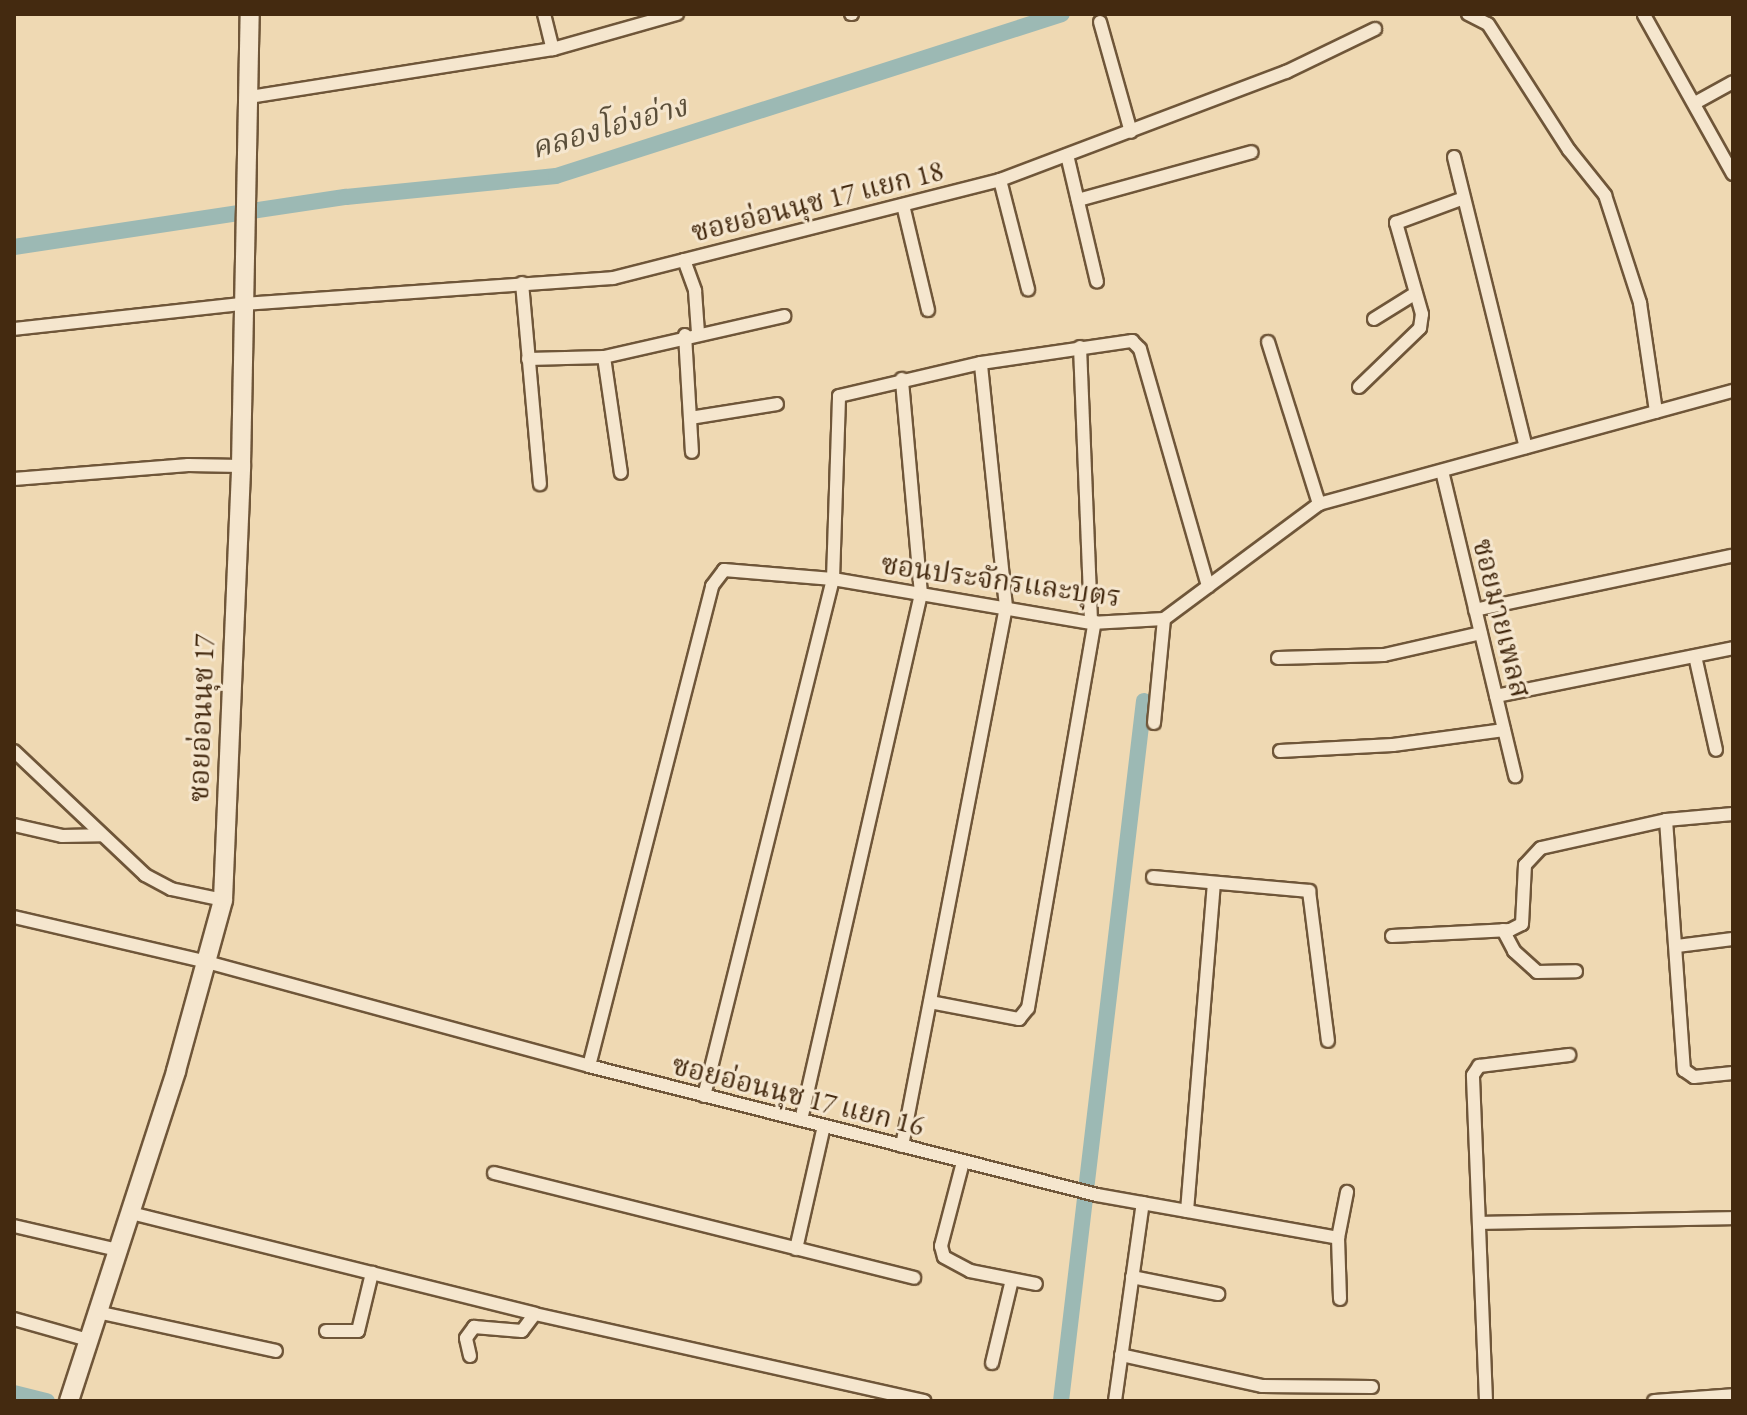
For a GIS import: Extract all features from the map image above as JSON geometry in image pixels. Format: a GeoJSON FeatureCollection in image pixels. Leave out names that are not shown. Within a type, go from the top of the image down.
{"type":"FeatureCollection","features":[{"type":"Feature","properties":{"kind":"street","name":"ซอยอ่อนนุช 17"},"geometry":{"type":"LineString","coordinates":[[70,1396],[131,1213],[223,900],[241,466],[250,14]]}},
{"type":"Feature","properties":{"kind":"street"},"geometry":{"type":"LineString","coordinates":[[544,14],[553,49]]}},
{"type":"Feature","properties":{"kind":"street"},"geometry":{"type":"LineString","coordinates":[[250,97],[553,49],[677,14]]}},
{"type":"Feature","properties":{"kind":"street"},"geometry":{"type":"LineString","coordinates":[[1468,14],[1488,24],[1569,150],[1605,195],[1640,303],[1656,412]]}},
{"type":"Feature","properties":{"kind":"street"},"geometry":{"type":"LineString","coordinates":[[1644,15],[1733,174]]}},
{"type":"Feature","properties":{"kind":"street"},"geometry":{"type":"LineString","coordinates":[[1100,22],[1131,132]]}},
{"type":"Feature","properties":{"kind":"street","name":"ซอยอ่อนนุช 17 แยก 18"},"geometry":{"type":"LineString","coordinates":[[14,329],[242,304],[613,278],[1000,180],[1286,72],[1375,29]]}},
{"type":"Feature","properties":{"kind":"street"},"geometry":{"type":"LineString","coordinates":[[1695,103],[1733,82]]}},
{"type":"Feature","properties":{"kind":"street"},"geometry":{"type":"LineString","coordinates":[[1078,200],[1252,152]]}},
{"type":"Feature","properties":{"kind":"street"},"geometry":{"type":"LineString","coordinates":[[1067,155],[1097,282]]}},
{"type":"Feature","properties":{"kind":"street"},"geometry":{"type":"LineString","coordinates":[[1454,157],[1526,447]]}},
{"type":"Feature","properties":{"kind":"street"},"geometry":{"type":"LineString","coordinates":[[1000,180],[1028,289]]}},
{"type":"Feature","properties":{"kind":"street"},"geometry":{"type":"LineString","coordinates":[[1359,387],[1420,328],[1416,293],[1396,223],[1464,198]]}},
{"type":"Feature","properties":{"kind":"street"},"geometry":{"type":"LineString","coordinates":[[903,205],[928,310]]}},
{"type":"Feature","properties":{"kind":"street"},"geometry":{"type":"LineString","coordinates":[[684,260],[695,291],[690,418],[692,452]]}},
{"type":"Feature","properties":{"kind":"street"},"geometry":{"type":"LineString","coordinates":[[522,283],[540,484]]}},
{"type":"Feature","properties":{"kind":"street"},"geometry":{"type":"LineString","coordinates":[[1374,319],[1416,293]]}},
{"type":"Feature","properties":{"kind":"street"},"geometry":{"type":"LineString","coordinates":[[528,359],[604,357],[692,334],[784,316]]}},
{"type":"Feature","properties":{"kind":"street"},"geometry":{"type":"LineString","coordinates":[[704,1096],[833,579],[837,401],[844,394],[902,379],[1126,340],[1140,349],[1208,586]]}},
{"type":"Feature","properties":{"kind":"street"},"geometry":{"type":"LineString","coordinates":[[1268,342],[1319,504]]}},
{"type":"Feature","properties":{"kind":"street"},"geometry":{"type":"LineString","coordinates":[[930,1002],[1019,1019],[1028,1008],[1093,622],[1080,347]]}},
{"type":"Feature","properties":{"kind":"street"},"geometry":{"type":"LineString","coordinates":[[604,357],[621,473]]}},
{"type":"Feature","properties":{"kind":"street"},"geometry":{"type":"LineString","coordinates":[[902,1146],[1006,607],[981,363]]}},
{"type":"Feature","properties":{"kind":"street"},"geometry":{"type":"LineString","coordinates":[[801,1120],[921,594],[902,379]]}},
{"type":"Feature","properties":{"kind":"street"},"geometry":{"type":"LineString","coordinates":[[1154,723],[1164,619],[1319,504],[1733,391]]}},
{"type":"Feature","properties":{"kind":"street"},"geometry":{"type":"LineString","coordinates":[[690,418],[777,404]]}},
{"type":"Feature","properties":{"kind":"street"},"geometry":{"type":"LineString","coordinates":[[14,479],[188,465],[241,466]]}},
{"type":"Feature","properties":{"kind":"street","name":"ซอยมายเพลส"},"geometry":{"type":"LineString","coordinates":[[1442,471],[1515,776]]}},
{"type":"Feature","properties":{"kind":"street"},"geometry":{"type":"LineString","coordinates":[[1475,610],[1731,556]]}},
{"type":"Feature","properties":{"kind":"street","name":"ซอนประจักรและบุตร"},"geometry":{"type":"LineString","coordinates":[[589,1066],[714,580],[724,570],[833,579],[1093,622],[1164,619]]}},
{"type":"Feature","properties":{"kind":"street"},"geometry":{"type":"LineString","coordinates":[[1278,658],[1384,655],[1481,633]]}},
{"type":"Feature","properties":{"kind":"street"},"geometry":{"type":"LineString","coordinates":[[1496,696],[1733,648]]}},
{"type":"Feature","properties":{"kind":"street"},"geometry":{"type":"LineString","coordinates":[[1695,656],[1716,750]]}},
{"type":"Feature","properties":{"kind":"street"},"geometry":{"type":"LineString","coordinates":[[1280,751],[1393,745],[1504,730]]}},
{"type":"Feature","properties":{"kind":"street"},"geometry":{"type":"LineString","coordinates":[[14,751],[155,882],[223,900]]}},
{"type":"Feature","properties":{"kind":"street"},"geometry":{"type":"LineString","coordinates":[[1392,936],[1503,930],[1522,924],[1529,856],[1586,836],[1666,820],[1733,814]]}},
{"type":"Feature","properties":{"kind":"street"},"geometry":{"type":"LineString","coordinates":[[1666,820],[1684,1070],[1694,1077],[1733,1073]]}},
{"type":"Feature","properties":{"kind":"street"},"geometry":{"type":"LineString","coordinates":[[14,825],[62,836],[101,835]]}},
{"type":"Feature","properties":{"kind":"street"},"geometry":{"type":"LineString","coordinates":[[1153,877],[1309,891],[1328,1041]]}},
{"type":"Feature","properties":{"kind":"street"},"geometry":{"type":"LineString","coordinates":[[1187,1211],[1214,883]]}},
{"type":"Feature","properties":{"kind":"street","name":"ซอยอ่อนนุช 17 แยก 16"},"geometry":{"type":"LineString","coordinates":[[14,917],[207,962],[589,1066],[1097,1195],[1338,1238]]}},
{"type":"Feature","properties":{"kind":"street"},"geometry":{"type":"LineString","coordinates":[[1503,930],[1523,963],[1537,972],[1576,971]]}},
{"type":"Feature","properties":{"kind":"street"},"geometry":{"type":"LineString","coordinates":[[1677,946],[1733,939]]}},
{"type":"Feature","properties":{"kind":"street"},"geometry":{"type":"LineString","coordinates":[[1486,1401],[1475,1069],[1569,1055]]}},
{"type":"Feature","properties":{"kind":"street"},"geometry":{"type":"LineString","coordinates":[[796,1249],[824,1126]]}},
{"type":"Feature","properties":{"kind":"street"},"geometry":{"type":"LineString","coordinates":[[963,1162],[942,1253],[970,1271],[1036,1284]]}},
{"type":"Feature","properties":{"kind":"street"},"geometry":{"type":"LineString","coordinates":[[494,1173],[914,1278]]}},
{"type":"Feature","properties":{"kind":"street"},"geometry":{"type":"LineString","coordinates":[[1340,1299],[1338,1238],[1347,1192]]}},
{"type":"Feature","properties":{"kind":"street"},"geometry":{"type":"LineString","coordinates":[[1115,1401],[1143,1203]]}},
{"type":"Feature","properties":{"kind":"street"},"geometry":{"type":"LineString","coordinates":[[131,1213],[535,1314],[924,1401]]}},
{"type":"Feature","properties":{"kind":"street"},"geometry":{"type":"LineString","coordinates":[[1482,1223],[1733,1218]]}},
{"type":"Feature","properties":{"kind":"street"},"geometry":{"type":"LineString","coordinates":[[14,1226],[118,1250]]}},
{"type":"Feature","properties":{"kind":"street"},"geometry":{"type":"LineString","coordinates":[[326,1331],[358,1331],[372,1273]]}},
{"type":"Feature","properties":{"kind":"street"},"geometry":{"type":"LineString","coordinates":[[1132,1277],[1218,1294]]}},
{"type":"Feature","properties":{"kind":"street"},"geometry":{"type":"LineString","coordinates":[[992,1363],[1012,1280]]}},
{"type":"Feature","properties":{"kind":"street"},"geometry":{"type":"LineString","coordinates":[[97,1312],[276,1351]]}},
{"type":"Feature","properties":{"kind":"street"},"geometry":{"type":"LineString","coordinates":[[470,1356],[466,1338],[474,1327],[522,1331],[535,1314]]}},
{"type":"Feature","properties":{"kind":"street"},"geometry":{"type":"LineString","coordinates":[[14,1319],[88,1340]]}},
{"type":"Feature","properties":{"kind":"street"},"geometry":{"type":"LineString","coordinates":[[1121,1355],[1262,1386],[1372,1387]]}},
{"type":"Feature","properties":{"kind":"street"},"geometry":{"type":"LineString","coordinates":[[1654,1401],[1733,1395]]}},
{"type":"Feature","properties":{"kind":"waterway","name":"คลองโอ่งอ่าง"},"geometry":{"type":"LineString","coordinates":[[14,247],[346,197],[556,176],[1062,14]]}},
{"type":"Feature","properties":{"kind":"waterway"},"geometry":{"type":"LineString","coordinates":[[1061,1401],[1144,701]]}},
{"type":"Feature","properties":{"kind":"waterway"},"geometry":{"type":"LineString","coordinates":[[14,1393],[47,1401]]}}]}
